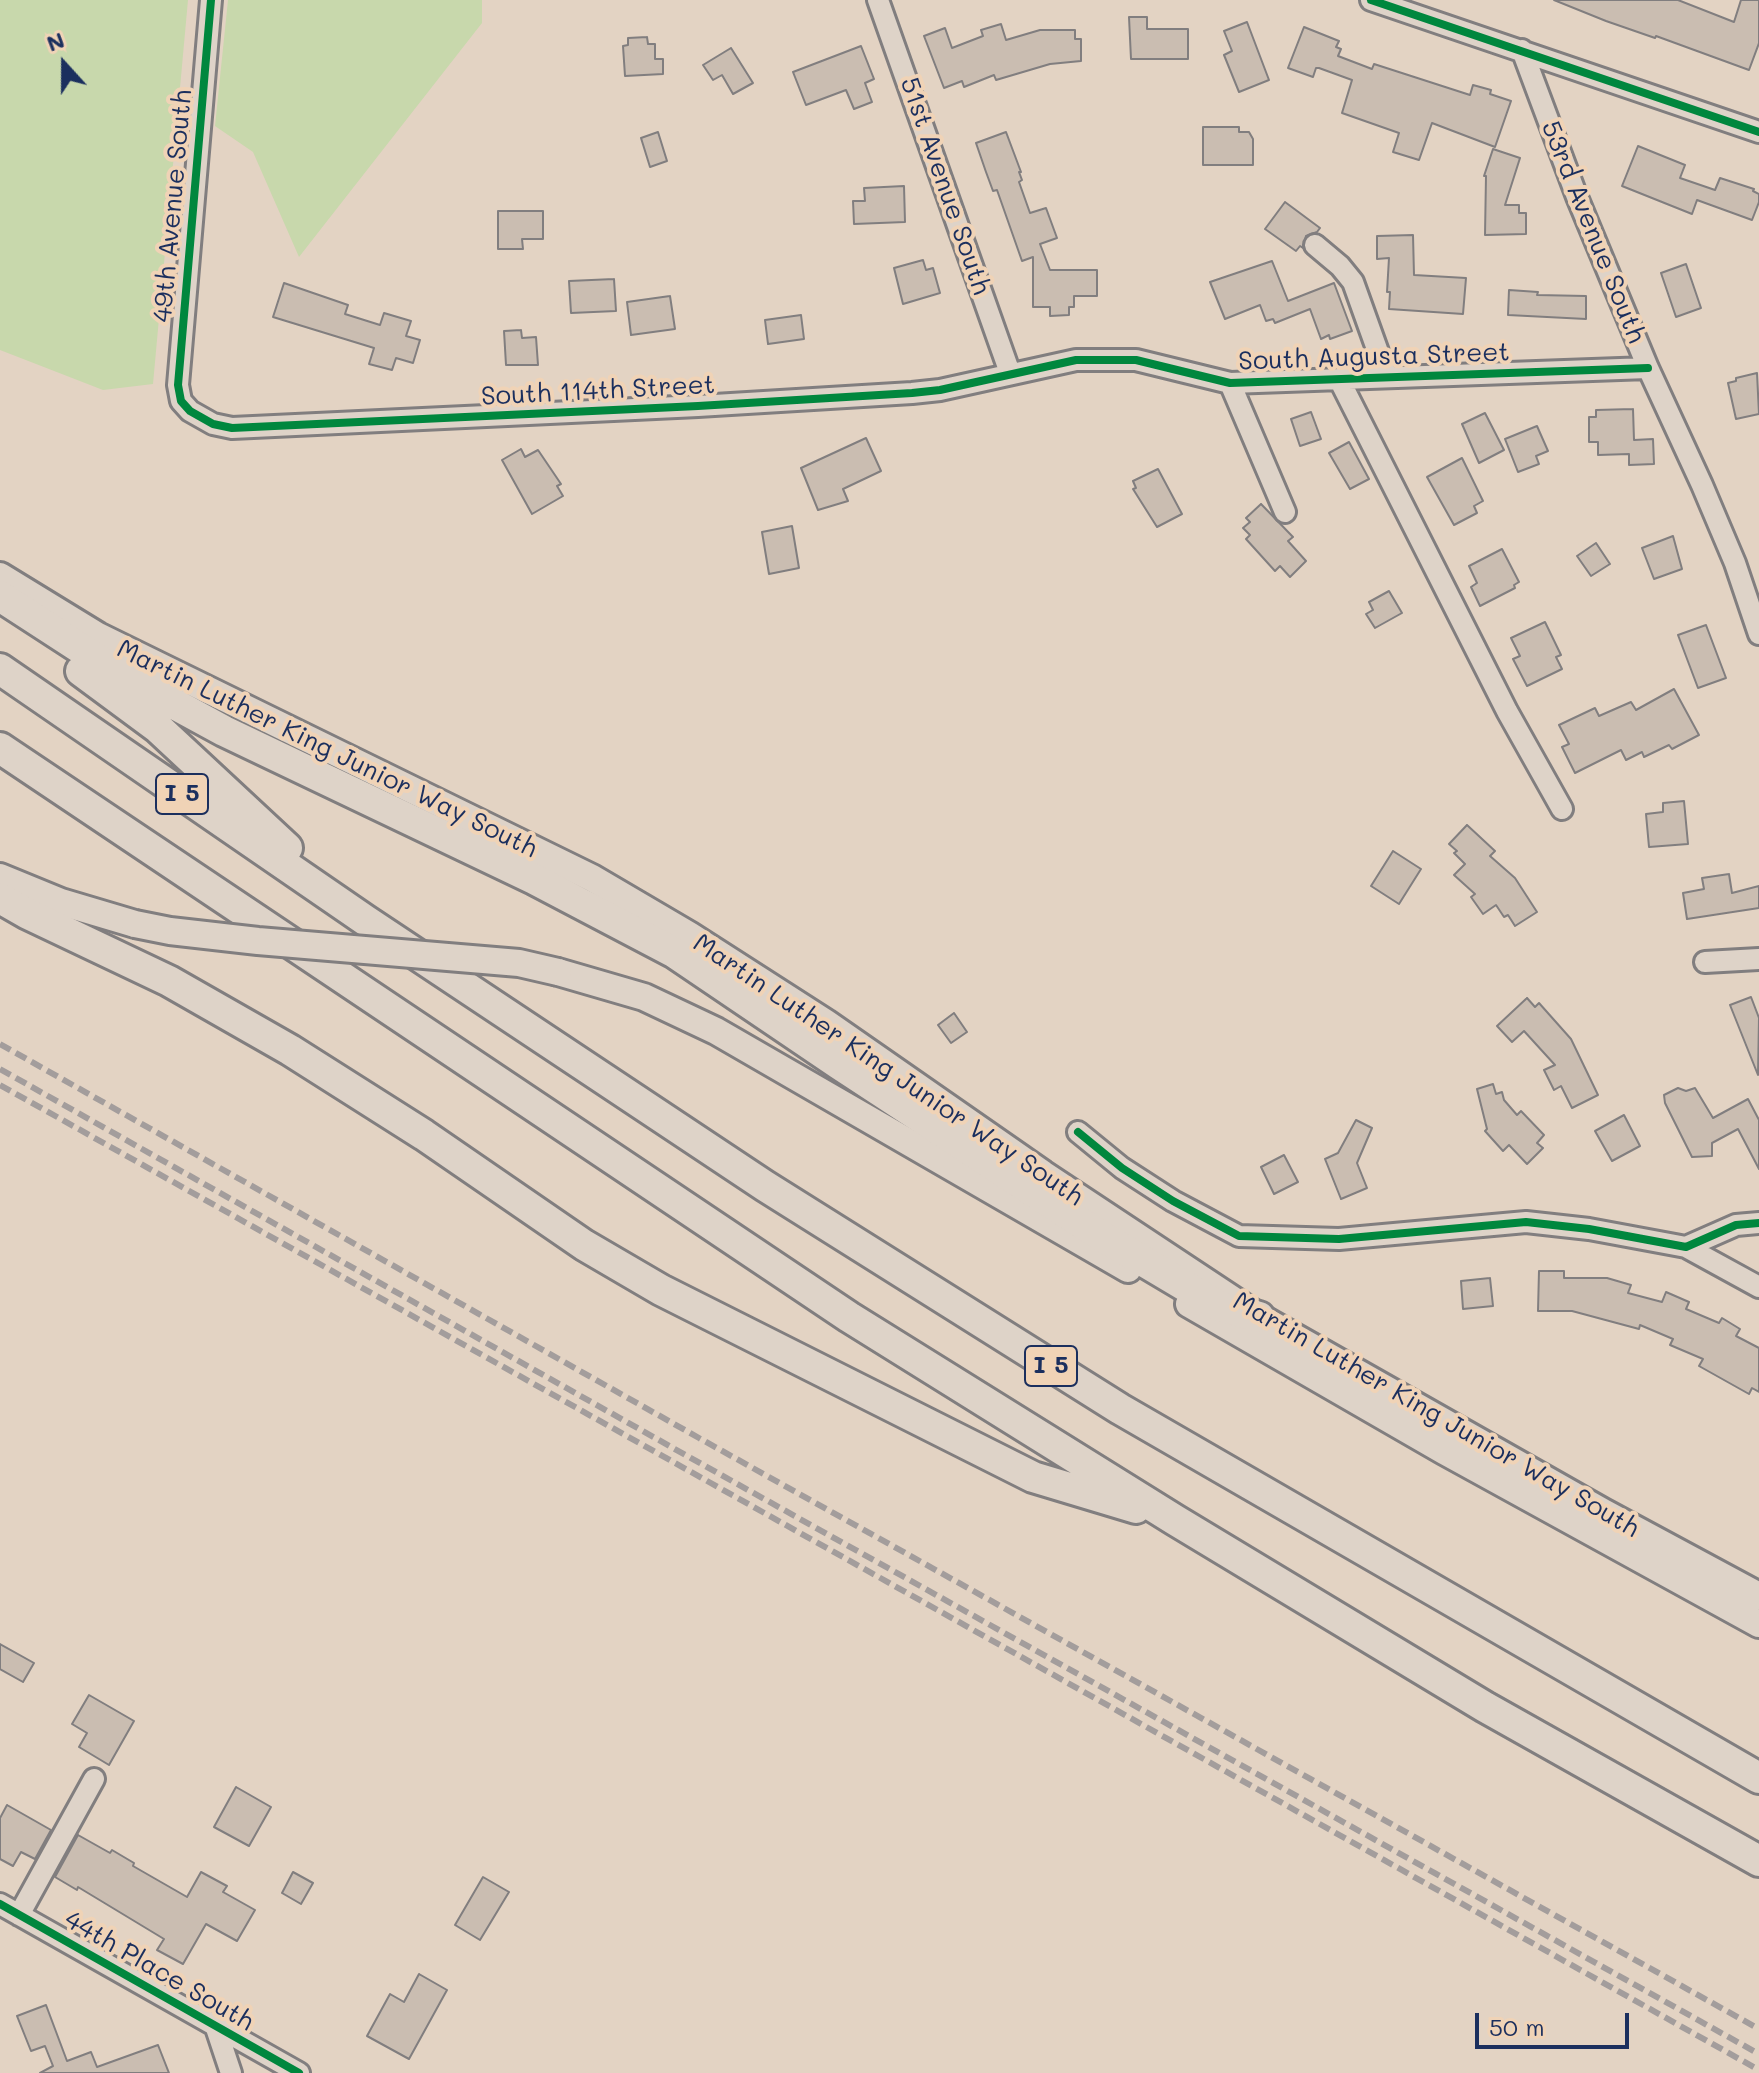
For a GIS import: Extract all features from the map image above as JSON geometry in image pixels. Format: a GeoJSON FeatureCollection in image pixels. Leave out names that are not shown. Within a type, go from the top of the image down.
{"type":"FeatureCollection","features":[{"type":"Feature","properties":{"kind":"highway"},"geometry":{"type":"LineString","coordinates":[[0,596],[123,676],[224,731],[534,879],[675,953],[1098,1234],[1219,1306],[1259,1317]]}},
{"type":"Feature","properties":{"kind":"highway"},"geometry":{"type":"LineString","coordinates":[[0,615],[158,728],[365,920]]}},
{"type":"Feature","properties":{"kind":"highway","name":"I 5"},"geometry":{"type":"LineString","coordinates":[[0,669],[365,920],[765,1186],[1120,1409],[1759,1778]]}},
{"type":"Feature","properties":{"kind":"highway","name":"I 5"},"geometry":{"type":"LineString","coordinates":[[0,748],[849,1317],[1175,1520],[1485,1707],[1759,1861]]}},
{"type":"Feature","properties":{"kind":"highway"},"geometry":{"type":"LineString","coordinates":[[0,898],[169,981],[290,1050],[424,1135],[584,1245],[661,1290],[1033,1477],[1175,1520]]}},
{"type":"Feature","properties":{"kind":"main road","name":"Martin Luther King Junior Way South"},"geometry":{"type":"LineString","coordinates":[[0,576],[98,636],[592,878],[689,935],[826,1023],[1043,1174],[1259,1317],[1759,1596]]}},
{"type":"Feature","properties":{"kind":"main road","name":"Martin Luther King Junior Way South"},"geometry":{"type":"LineString","coordinates":[[0,877],[61,902],[170,931],[519,963],[644,997],[716,1031],[1431,1444],[1759,1624]]}},
{"type":"Feature","properties":{"kind":"street","name":"49th Avenue South"},"geometry":{"type":"LineString","coordinates":[[190,411],[181,401],[178,385],[211,0]]}},
{"type":"Feature","properties":{"kind":"street","name":"51st Avenue South"},"geometry":{"type":"LineString","coordinates":[[878,0],[1010,373]]}},
{"type":"Feature","properties":{"kind":"street"},"geometry":{"type":"LineString","coordinates":[[1371,0],[1759,132]]}},
{"type":"Feature","properties":{"kind":"street","name":"53rd Avenue South"},"geometry":{"type":"LineString","coordinates":[[1522,50],[1577,197],[1648,368],[1713,511],[1759,634]]}},
{"type":"Feature","properties":{"kind":"street"},"geometry":{"type":"LineString","coordinates":[[1315,245],[1353,282],[1387,377]]}},
{"type":"Feature","properties":{"kind":"street","name":"South Augusta Street"},"geometry":{"type":"LineString","coordinates":[[1010,373],[1076,360],[1136,360],[1230,383],[1648,368]]}},
{"type":"Feature","properties":{"kind":"street","name":"South 114th Street"},"geometry":{"type":"LineString","coordinates":[[190,411],[213,424],[232,428],[912,393],[969,384],[1010,373]]}},
{"type":"Feature","properties":{"kind":"street"},"geometry":{"type":"LineString","coordinates":[[1339,379],[1507,711],[1562,809]]}},
{"type":"Feature","properties":{"kind":"street"},"geometry":{"type":"LineString","coordinates":[[1230,383],[1285,512]]}},
{"type":"Feature","properties":{"kind":"street"},"geometry":{"type":"LineString","coordinates":[[1705,962],[1759,959]]}},
{"type":"Feature","properties":{"kind":"street"},"geometry":{"type":"LineString","coordinates":[[1078,1132],[1122,1168],[1173,1201],[1239,1236],[1339,1239],[1526,1222],[1589,1229],[1686,1247],[1759,1287]]}},
{"type":"Feature","properties":{"kind":"street"},"geometry":{"type":"LineString","coordinates":[[1686,1247],[1736,1225],[1759,1223]]}},
{"type":"Feature","properties":{"kind":"street"},"geometry":{"type":"LineString","coordinates":[[19,1915],[94,1779]]}},
{"type":"Feature","properties":{"kind":"street","name":"44th Place South"},"geometry":{"type":"LineString","coordinates":[[0,1904],[299,2073]]}},
{"type":"Feature","properties":{"kind":"street"},"geometry":{"type":"LineString","coordinates":[[215,2025],[231,2073]]}},
{"type":"Feature","properties":{"kind":"green space"},"geometry":{"type":"Polygon","coordinates":[[[0,0],[188,0],[153,384],[103,390],[0,350],[0,0]]]}},
{"type":"Feature","properties":{"kind":"green space"},"geometry":{"type":"Polygon","coordinates":[[[228,0],[482,0],[482,23],[299,257],[253,152],[215,126],[228,0]]]}},
{"type":"Feature","properties":{"kind":"building"},"geometry":{"type":"Polygon","coordinates":[[[1554,0],[1678,0],[1734,22],[1741,0],[1759,0],[1759,43],[1749,70],[1554,0]]]}},
{"type":"Feature","properties":{"kind":"building"},"geometry":{"type":"Polygon","coordinates":[[[1129,17],[1147,17],[1147,29],[1188,29],[1188,59],[1131,59],[1129,17]]]}},
{"type":"Feature","properties":{"kind":"building"},"geometry":{"type":"Polygon","coordinates":[[[1247,22],[1269,80],[1239,92],[1224,55],[1232,51],[1224,31],[1247,22]]]}},
{"type":"Feature","properties":{"kind":"building"},"geometry":{"type":"Polygon","coordinates":[[[1001,24],[1006,40],[1040,30],[1075,30],[1075,39],[1081,39],[1081,61],[1050,64],[996,80],[994,75],[964,87],[962,81],[944,88],[924,36],[945,28],[952,48],[983,36],[981,30],[1001,24]]]}},
{"type":"Feature","properties":{"kind":"building"},"geometry":{"type":"Polygon","coordinates":[[[1304,27],[1339,41],[1336,47],[1341,49],[1338,56],[1372,69],[1374,64],[1470,95],[1473,85],[1511,101],[1495,147],[1432,123],[1419,160],[1393,152],[1399,133],[1342,113],[1352,80],[1319,68],[1316,68],[1313,77],[1288,68],[1304,27]]]}},
{"type":"Feature","properties":{"kind":"building"},"geometry":{"type":"Polygon","coordinates":[[[647,37],[648,44],[655,44],[655,59],[663,59],[663,74],[625,76],[623,46],[628,45],[628,38],[647,37]]]}},
{"type":"Feature","properties":{"kind":"building"},"geometry":{"type":"Polygon","coordinates":[[[861,46],[874,79],[865,83],[872,102],[854,109],[846,90],[806,105],[793,72],[861,46]]]}},
{"type":"Feature","properties":{"kind":"building"},"geometry":{"type":"Polygon","coordinates":[[[731,48],[753,83],[733,94],[722,75],[713,80],[703,65],[731,48]]]}},
{"type":"Feature","properties":{"kind":"building"},"geometry":{"type":"Polygon","coordinates":[[[1203,127],[1239,127],[1239,132],[1249,132],[1253,139],[1253,165],[1203,165],[1203,127]]]}},
{"type":"Feature","properties":{"kind":"building"},"geometry":{"type":"Polygon","coordinates":[[[658,132],[667,161],[650,167],[641,138],[658,132]]]}},
{"type":"Feature","properties":{"kind":"building"},"geometry":{"type":"Polygon","coordinates":[[[1006,132],[1021,172],[1022,180],[1019,182],[1030,213],[1046,208],[1057,238],[1040,244],[1050,270],[1097,270],[1097,296],[1074,296],[1074,307],[1069,307],[1069,315],[1050,316],[1050,307],[1033,307],[1033,257],[1022,261],[997,190],[993,191],[976,143],[1006,132]]]}},
{"type":"Feature","properties":{"kind":"building"},"geometry":{"type":"Polygon","coordinates":[[[1638,146],[1685,165],[1680,178],[1715,190],[1720,178],[1754,189],[1759,194],[1759,202],[1752,220],[1697,200],[1692,214],[1622,186],[1638,146]]]}},
{"type":"Feature","properties":{"kind":"building"},"geometry":{"type":"Polygon","coordinates":[[[1493,149],[1520,158],[1505,205],[1519,205],[1519,213],[1526,213],[1526,234],[1485,235],[1484,176],[1493,149]]]}},
{"type":"Feature","properties":{"kind":"building"},"geometry":{"type":"Polygon","coordinates":[[[904,186],[905,222],[854,224],[853,201],[865,201],[864,188],[904,186]]]}},
{"type":"Feature","properties":{"kind":"building"},"geometry":{"type":"Polygon","coordinates":[[[1285,202],[1320,228],[1306,236],[1303,248],[1300,246],[1296,251],[1265,229],[1285,202]]]}},
{"type":"Feature","properties":{"kind":"building"},"geometry":{"type":"Polygon","coordinates":[[[498,211],[543,211],[543,239],[522,239],[523,249],[498,249],[498,211]]]}},
{"type":"Feature","properties":{"kind":"building"},"geometry":{"type":"Polygon","coordinates":[[[1413,235],[1414,275],[1466,278],[1463,314],[1389,309],[1389,258],[1377,259],[1377,236],[1413,235]]]}},
{"type":"Feature","properties":{"kind":"building"},"geometry":{"type":"Polygon","coordinates":[[[923,260],[926,270],[933,268],[940,293],[903,304],[894,268],[923,260]]]}},
{"type":"Feature","properties":{"kind":"building"},"geometry":{"type":"Polygon","coordinates":[[[1272,261],[1288,301],[1334,283],[1352,331],[1321,339],[1310,309],[1275,323],[1273,319],[1266,321],[1260,305],[1225,319],[1210,282],[1272,261]]]}},
{"type":"Feature","properties":{"kind":"building"},"geometry":{"type":"Polygon","coordinates":[[[1686,264],[1701,308],[1676,317],[1661,273],[1686,264]]]}},
{"type":"Feature","properties":{"kind":"building"},"geometry":{"type":"Polygon","coordinates":[[[614,279],[616,311],[571,313],[569,281],[614,279]]]}},
{"type":"Feature","properties":{"kind":"building"},"geometry":{"type":"Polygon","coordinates":[[[284,283],[348,305],[345,314],[380,325],[384,313],[411,321],[406,336],[420,340],[413,363],[396,358],[392,370],[369,364],[374,348],[273,317],[284,283]]]}},
{"type":"Feature","properties":{"kind":"building"},"geometry":{"type":"Polygon","coordinates":[[[1509,290],[1538,292],[1537,295],[1586,296],[1586,319],[1508,315],[1509,290]]]}},
{"type":"Feature","properties":{"kind":"building"},"geometry":{"type":"Polygon","coordinates":[[[670,296],[675,329],[631,335],[627,302],[670,296]]]}},
{"type":"Feature","properties":{"kind":"building"},"geometry":{"type":"Polygon","coordinates":[[[801,315],[804,339],[768,344],[765,320],[801,315]]]}},
{"type":"Feature","properties":{"kind":"building"},"geometry":{"type":"Polygon","coordinates":[[[521,330],[522,338],[536,337],[538,365],[506,365],[504,331],[521,330]]]}},
{"type":"Feature","properties":{"kind":"building"},"geometry":{"type":"Polygon","coordinates":[[[1757,373],[1759,414],[1736,419],[1728,383],[1757,373]]]}},
{"type":"Feature","properties":{"kind":"building"},"geometry":{"type":"Polygon","coordinates":[[[1633,409],[1634,440],[1653,439],[1654,464],[1629,465],[1629,454],[1598,455],[1598,442],[1589,442],[1589,417],[1596,417],[1596,410],[1633,409]]]}},
{"type":"Feature","properties":{"kind":"building"},"geometry":{"type":"Polygon","coordinates":[[[1311,412],[1321,439],[1300,446],[1291,419],[1311,412]]]}},
{"type":"Feature","properties":{"kind":"building"},"geometry":{"type":"Polygon","coordinates":[[[1485,413],[1504,450],[1479,463],[1462,424],[1485,413]]]}},
{"type":"Feature","properties":{"kind":"building"},"geometry":{"type":"Polygon","coordinates":[[[1537,426],[1548,451],[1536,456],[1539,464],[1518,472],[1505,439],[1537,426]]]}},
{"type":"Feature","properties":{"kind":"building"},"geometry":{"type":"Polygon","coordinates":[[[866,438],[881,471],[843,489],[848,501],[818,510],[801,468],[866,438]]]}},
{"type":"Feature","properties":{"kind":"building"},"geometry":{"type":"Polygon","coordinates":[[[1349,442],[1369,479],[1350,489],[1329,453],[1349,442]]]}},
{"type":"Feature","properties":{"kind":"building"},"geometry":{"type":"Polygon","coordinates":[[[521,449],[525,457],[538,450],[561,484],[557,486],[563,496],[532,514],[502,460],[521,449]]]}},
{"type":"Feature","properties":{"kind":"building"},"geometry":{"type":"Polygon","coordinates":[[[1462,458],[1483,501],[1474,506],[1477,513],[1454,525],[1427,477],[1462,458]]]}},
{"type":"Feature","properties":{"kind":"building"},"geometry":{"type":"Polygon","coordinates":[[[1158,469],[1182,514],[1157,527],[1133,489],[1136,488],[1133,481],[1158,469]]]}},
{"type":"Feature","properties":{"kind":"building"},"geometry":{"type":"Polygon","coordinates":[[[1261,504],[1293,537],[1288,541],[1306,561],[1290,577],[1280,566],[1275,571],[1246,539],[1250,535],[1243,528],[1250,522],[1246,518],[1261,504]]]}},
{"type":"Feature","properties":{"kind":"building"},"geometry":{"type":"Polygon","coordinates":[[[792,526],[799,568],[769,574],[762,532],[792,526]]]}},
{"type":"Feature","properties":{"kind":"building"},"geometry":{"type":"Polygon","coordinates":[[[1673,536],[1682,569],[1654,579],[1642,548],[1673,536]]]}},
{"type":"Feature","properties":{"kind":"building"},"geometry":{"type":"Polygon","coordinates":[[[1596,543],[1610,564],[1591,576],[1577,556],[1596,543]]]}},
{"type":"Feature","properties":{"kind":"building"},"geometry":{"type":"Polygon","coordinates":[[[1502,549],[1519,582],[1514,585],[1515,588],[1480,606],[1471,587],[1477,583],[1469,566],[1502,549]]]}},
{"type":"Feature","properties":{"kind":"building"},"geometry":{"type":"Polygon","coordinates":[[[1389,591],[1402,613],[1375,628],[1366,614],[1373,610],[1369,602],[1389,591]]]}},
{"type":"Feature","properties":{"kind":"building"},"geometry":{"type":"Polygon","coordinates":[[[1545,622],[1561,655],[1556,657],[1562,669],[1527,686],[1513,659],[1520,656],[1511,638],[1545,622]]]}},
{"type":"Feature","properties":{"kind":"building"},"geometry":{"type":"Polygon","coordinates":[[[1706,625],[1726,678],[1698,688],[1678,635],[1706,625]]]}},
{"type":"Feature","properties":{"kind":"building"},"geometry":{"type":"Polygon","coordinates":[[[1674,689],[1699,735],[1672,749],[1669,745],[1644,757],[1642,752],[1626,760],[1621,750],[1575,773],[1562,747],[1569,744],[1559,725],[1595,708],[1599,716],[1631,702],[1636,710],[1674,689]]]}},
{"type":"Feature","properties":{"kind":"building"},"geometry":{"type":"Polygon","coordinates":[[[1684,801],[1688,844],[1649,847],[1646,814],[1663,812],[1663,803],[1684,801]]]}},
{"type":"Feature","properties":{"kind":"building"},"geometry":{"type":"Polygon","coordinates":[[[1467,825],[1495,851],[1490,856],[1515,878],[1537,912],[1515,926],[1496,905],[1483,914],[1471,897],[1475,894],[1454,875],[1465,864],[1449,844],[1467,825]]]}},
{"type":"Feature","properties":{"kind":"building"},"geometry":{"type":"Polygon","coordinates":[[[1393,851],[1421,869],[1399,904],[1371,886],[1393,851]]]}},
{"type":"Feature","properties":{"kind":"building"},"geometry":{"type":"Polygon","coordinates":[[[1729,874],[1732,893],[1759,886],[1759,908],[1687,919],[1683,893],[1704,889],[1702,878],[1729,874]]]}},
{"type":"Feature","properties":{"kind":"building"},"geometry":{"type":"Polygon","coordinates":[[[1751,997],[1759,1018],[1758,1075],[1730,1005],[1751,997]]]}},
{"type":"Feature","properties":{"kind":"building"},"geometry":{"type":"Polygon","coordinates":[[[1527,998],[1535,1007],[1539,1003],[1571,1039],[1598,1095],[1572,1108],[1561,1086],[1554,1090],[1544,1070],[1555,1065],[1524,1031],[1512,1042],[1497,1026],[1527,998]]]}},
{"type":"Feature","properties":{"kind":"building"},"geometry":{"type":"Polygon","coordinates":[[[954,1013],[967,1032],[951,1043],[938,1025],[954,1013]]]}},
{"type":"Feature","properties":{"kind":"building"},"geometry":{"type":"Polygon","coordinates":[[[1493,1084],[1496,1094],[1502,1092],[1504,1100],[1517,1115],[1521,1111],[1544,1135],[1537,1143],[1543,1148],[1527,1164],[1509,1145],[1503,1151],[1485,1131],[1477,1089],[1493,1084]]]}},
{"type":"Feature","properties":{"kind":"building"},"geometry":{"type":"Polygon","coordinates":[[[1678,1088],[1686,1091],[1695,1088],[1713,1118],[1748,1099],[1759,1120],[1759,1169],[1738,1129],[1712,1143],[1712,1156],[1692,1157],[1665,1103],[1664,1095],[1678,1088]]]}},
{"type":"Feature","properties":{"kind":"building"},"geometry":{"type":"Polygon","coordinates":[[[1624,1115],[1640,1146],[1612,1161],[1595,1131],[1624,1115]]]}},
{"type":"Feature","properties":{"kind":"building"},"geometry":{"type":"Polygon","coordinates":[[[1356,1120],[1372,1128],[1357,1163],[1367,1188],[1341,1199],[1325,1159],[1338,1153],[1356,1120]]]}},
{"type":"Feature","properties":{"kind":"building"},"geometry":{"type":"Polygon","coordinates":[[[1284,1155],[1298,1182],[1274,1194],[1261,1167],[1284,1155]]]}},
{"type":"Feature","properties":{"kind":"building"},"geometry":{"type":"Polygon","coordinates":[[[1539,1271],[1564,1271],[1564,1278],[1607,1278],[1631,1285],[1628,1293],[1662,1302],[1666,1292],[1689,1302],[1686,1309],[1719,1323],[1722,1318],[1740,1329],[1736,1336],[1759,1348],[1759,1392],[1752,1388],[1749,1394],[1699,1366],[1703,1359],[1670,1345],[1673,1339],[1640,1325],[1639,1329],[1572,1311],[1538,1311],[1539,1271]]]}},
{"type":"Feature","properties":{"kind":"building"},"geometry":{"type":"Polygon","coordinates":[[[1490,1278],[1493,1306],[1463,1309],[1461,1281],[1490,1278]]]}},
{"type":"Feature","properties":{"kind":"building"},"geometry":{"type":"Polygon","coordinates":[[[0,1644],[34,1663],[23,1682],[0,1669],[0,1644]]]}},
{"type":"Feature","properties":{"kind":"building"},"geometry":{"type":"Polygon","coordinates":[[[89,1695],[134,1721],[109,1765],[79,1747],[87,1733],[72,1724],[89,1695]]]}},
{"type":"Feature","properties":{"kind":"building"},"geometry":{"type":"Polygon","coordinates":[[[236,1787],[271,1807],[249,1846],[214,1827],[236,1787]]]}},
{"type":"Feature","properties":{"kind":"building"},"geometry":{"type":"Polygon","coordinates":[[[7,1805],[51,1830],[35,1859],[21,1852],[13,1866],[0,1859],[0,1818],[7,1805]]]}},
{"type":"Feature","properties":{"kind":"building"},"geometry":{"type":"Polygon","coordinates":[[[78,1835],[110,1853],[112,1850],[134,1863],[133,1866],[187,1897],[201,1872],[227,1886],[223,1892],[255,1910],[237,1941],[206,1924],[183,1964],[157,1950],[164,1939],[78,1887],[77,1890],[55,1877],[78,1835]]]}},
{"type":"Feature","properties":{"kind":"building"},"geometry":{"type":"Polygon","coordinates":[[[293,1872],[313,1883],[301,1904],[282,1893],[293,1872]]]}},
{"type":"Feature","properties":{"kind":"building"},"geometry":{"type":"Polygon","coordinates":[[[483,1877],[509,1892],[480,1940],[455,1925],[483,1877]]]}},
{"type":"Feature","properties":{"kind":"building"},"geometry":{"type":"Polygon","coordinates":[[[419,1974],[447,1990],[409,2059],[367,2036],[390,1994],[404,2002],[419,1974]]]}},
{"type":"Feature","properties":{"kind":"building"},"geometry":{"type":"Polygon","coordinates":[[[46,2005],[67,2061],[91,2052],[97,2067],[158,2045],[169,2073],[40,2073],[53,2066],[45,2046],[31,2051],[17,2016],[46,2005]]]}},
{"type":"Feature","properties":{"kind":"railway"},"geometry":{"type":"LineString","coordinates":[[0,1044],[1759,2029]]}},
{"type":"Feature","properties":{"kind":"railway"},"geometry":{"type":"LineString","coordinates":[[0,1069],[1759,2054]]}},
{"type":"Feature","properties":{"kind":"railway"},"geometry":{"type":"LineString","coordinates":[[0,1085],[1759,2070]]}},
{"type":"Feature","properties":{"kind":"cycle path"},"geometry":{"type":"LineString","coordinates":[[211,0],[178,385],[181,401],[190,411],[213,424],[232,428],[912,393],[940,390],[1076,360],[1136,360],[1230,383],[1648,368]]}},
{"type":"Feature","properties":{"kind":"cycle path"},"geometry":{"type":"LineString","coordinates":[[1371,0],[1759,132]]}},
{"type":"Feature","properties":{"kind":"cycle path"},"geometry":{"type":"LineString","coordinates":[[1078,1132],[1122,1168],[1173,1201],[1239,1236],[1339,1239],[1526,1222],[1589,1229],[1686,1247],[1736,1225],[1759,1223]]}},
{"type":"Feature","properties":{"kind":"cycle path"},"geometry":{"type":"LineString","coordinates":[[0,1904],[299,2073]]}}]}
